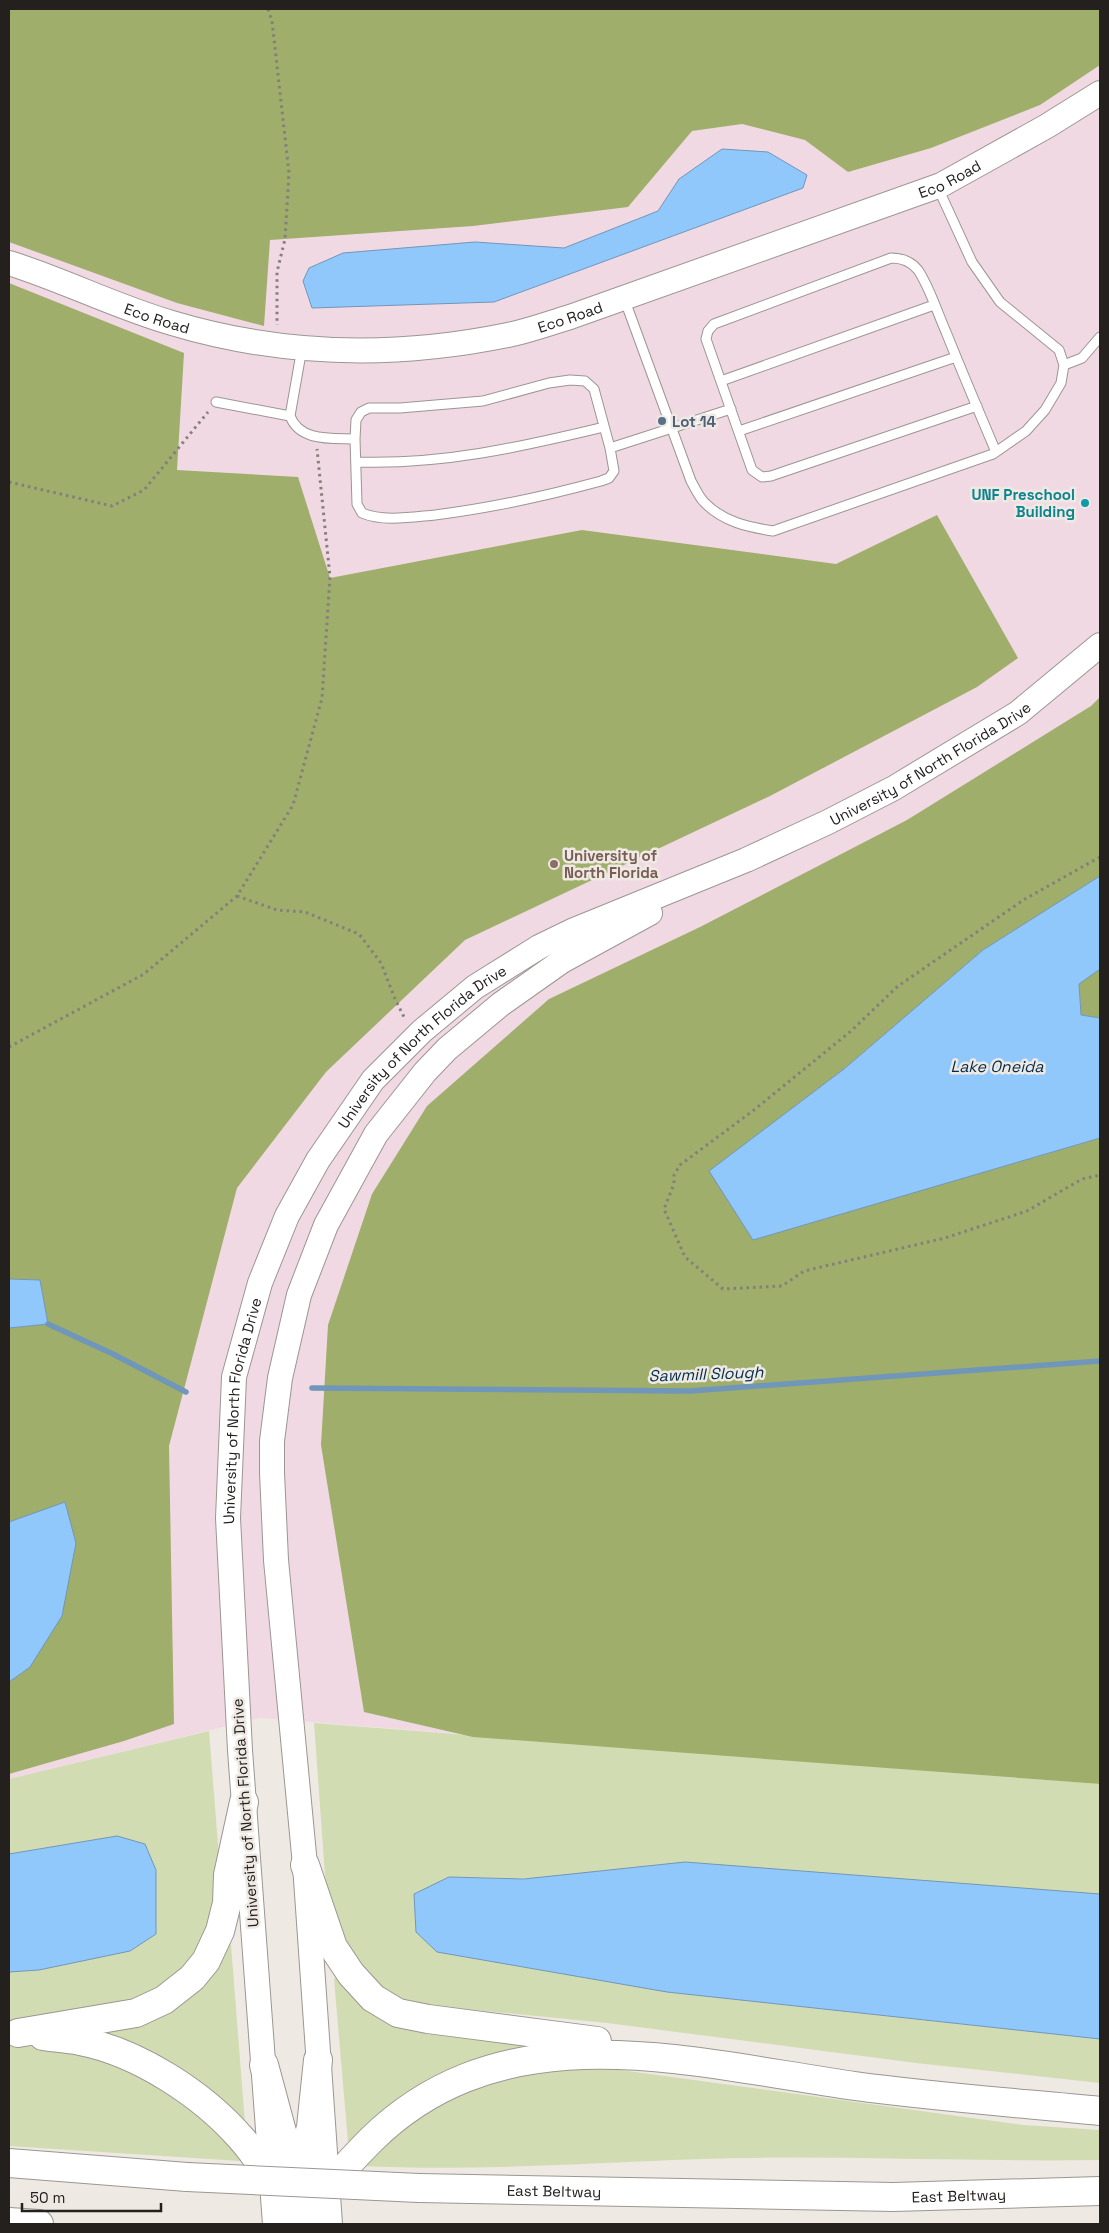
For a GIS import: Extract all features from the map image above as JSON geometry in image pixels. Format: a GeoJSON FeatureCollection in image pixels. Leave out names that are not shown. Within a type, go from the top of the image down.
{"type":"FeatureCollection","features":[{"type":"Feature","properties":{"kind":"highway"},"geometry":{"type":"LineString","coordinates":[[14,2033],[136,2013],[164,2000],[192,1978],[206,1961],[220,1931],[227,1903],[228,1875],[244,1802]]}},
{"type":"Feature","properties":{"kind":"highway"},"geometry":{"type":"LineString","coordinates":[[305,1865],[334,1947],[351,1974],[374,1998],[398,2013],[438,2021],[604,2042],[648,2056]]}},
{"type":"Feature","properties":{"kind":"highway"},"geometry":{"type":"LineString","coordinates":[[14,2033],[82,2041],[125,2055],[165,2076],[199,2100],[242,2139],[301,2213]]}},
{"type":"Feature","properties":{"kind":"highway"},"geometry":{"type":"LineString","coordinates":[[301,2213],[354,2157],[392,2121],[432,2092],[471,2074],[510,2063],[547,2057],[575,2055],[648,2056],[857,2086],[1100,2111]]}},
{"type":"Feature","properties":{"kind":"highway"},"geometry":{"type":"LineString","coordinates":[[301,2213],[299,2175],[311,2127],[318,2060]]}},
{"type":"Feature","properties":{"kind":"highway"},"geometry":{"type":"LineString","coordinates":[[264,2065],[277,2116],[299,2175]]}},
{"type":"Feature","properties":{"kind":"highway","name":"East Beltway"},"geometry":{"type":"LineString","coordinates":[[9,2163],[186,2177],[418,2188],[893,2197],[1100,2192]]}},
{"type":"Feature","properties":{"kind":"highway"},"geometry":{"type":"LineString","coordinates":[[9,2222],[39,2224]]}},
{"type":"Feature","properties":{"kind":"street","name":"Eco Road"},"geometry":{"type":"LineString","coordinates":[[9,263],[172,323],[228,337],[277,346],[366,352],[455,345],[510,335],[570,317],[937,186],[990,159],[1100,93]]}},
{"type":"Feature","properties":{"kind":"street","name":"University of North Florida Drive"},"geometry":{"type":"LineString","coordinates":[[301,2213],[264,2065],[236,1686],[228,1518],[234,1377],[260,1283],[286,1216],[318,1160],[374,1080],[416,1037],[475,987],[539,947],[574,930],[746,860],[828,822],[894,788],[1018,713],[1100,645]]}},
{"type":"Feature","properties":{"kind":"street","name":"University of North Florida Drive"},"geometry":{"type":"LineString","coordinates":[[301,2213],[318,2060],[305,1865],[276,1560],[272,1441],[280,1378],[299,1295],[326,1224],[376,1134],[425,1072],[454,1044],[501,1004],[562,961],[746,860]]}},
{"type":"Feature","properties":{"kind":"lane"},"geometry":{"type":"LineString","coordinates":[[624,298],[673,428],[691,482],[704,502],[722,516],[742,526],[774,531],[996,452],[1026,431],[1045,410],[1060,382],[1064,365],[1059,350],[1000,302],[972,262],[937,186]]}},
{"type":"Feature","properties":{"kind":"lane"},"geometry":{"type":"LineString","coordinates":[[977,406],[766,478],[758,476],[752,470],[706,340],[708,331],[714,324],[891,258],[898,258],[913,264],[918,270],[934,305],[977,406],[996,452]]}},
{"type":"Feature","properties":{"kind":"lane"},"geometry":{"type":"LineString","coordinates":[[721,381],[934,305]]}},
{"type":"Feature","properties":{"kind":"lane"},"geometry":{"type":"LineString","coordinates":[[1064,365],[1082,358],[1100,337]]}},
{"type":"Feature","properties":{"kind":"lane"},"geometry":{"type":"LineString","coordinates":[[302,348],[290,416],[293,426],[303,433],[315,436],[355,439]]}},
{"type":"Feature","properties":{"kind":"lane"},"geometry":{"type":"LineString","coordinates":[[739,431],[956,357]]}},
{"type":"Feature","properties":{"kind":"lane"},"geometry":{"type":"LineString","coordinates":[[570,380],[585,382],[594,389],[610,448],[614,471],[609,478],[484,508],[414,517],[377,517],[362,513],[357,504],[355,439],[356,420],[361,412],[369,408],[400,408],[483,401],[548,383],[570,380]]}},
{"type":"Feature","properties":{"kind":"lane"},"geometry":{"type":"LineString","coordinates":[[216,402],[290,416]]}},
{"type":"Feature","properties":{"kind":"lane"},"geometry":{"type":"LineString","coordinates":[[610,448],[731,409]]}},
{"type":"Feature","properties":{"kind":"lane"},"geometry":{"type":"LineString","coordinates":[[356,462],[436,461],[542,442],[604,427]]}},
{"type":"Feature","properties":{"kind":"path"},"geometry":{"type":"LineString","coordinates":[[268,9],[272,21],[289,174],[285,239],[277,272],[277,346]]}},
{"type":"Feature","properties":{"kind":"path"},"geometry":{"type":"LineString","coordinates":[[9,482],[112,506],[144,490],[216,402]]}},
{"type":"Feature","properties":{"kind":"path"},"geometry":{"type":"LineString","coordinates":[[9,1047],[144,974],[237,896],[293,805],[322,698],[330,577],[315,436]]}},
{"type":"Feature","properties":{"kind":"path"},"geometry":{"type":"LineString","coordinates":[[1100,857],[1025,899],[898,986],[851,1031],[761,1104],[680,1165],[674,1175],[674,1184],[664,1209],[685,1257],[723,1289],[782,1286],[804,1271],[944,1238],[1027,1211],[1082,1179],[1100,1175]]}},
{"type":"Feature","properties":{"kind":"path"},"geometry":{"type":"LineString","coordinates":[[237,896],[278,910],[305,912],[359,934],[381,963],[395,999],[416,1037]]}},
{"type":"Feature","properties":{"kind":"shaded area","name":"University of North Florida"},"geometry":{"type":"Polygon","coordinates":[[[9,9],[1100,9],[1100,1784],[260,1718],[9,1779],[9,9]]]}},
{"type":"Feature","properties":{"kind":"green space"},"geometry":{"type":"Polygon","coordinates":[[[9,9],[1100,9],[1100,65],[1040,105],[931,148],[848,172],[805,140],[742,124],[692,131],[628,207],[473,226],[270,240],[264,326],[177,303],[9,242],[9,9]]]}},
{"type":"Feature","properties":{"kind":"green space"},"geometry":{"type":"Polygon","coordinates":[[[9,283],[184,353],[177,470],[298,477],[330,578],[582,530],[836,564],[937,515],[1018,658],[977,687],[770,796],[465,940],[326,1072],[237,1188],[169,1446],[174,1724],[124,1741],[9,1774],[9,1682],[30,1667],[65,1503],[9,1522],[9,1328],[48,1324],[40,1280],[9,1279],[9,283]]]}},
{"type":"Feature","properties":{"kind":"green space"},"geometry":{"type":"Polygon","coordinates":[[[1100,697],[1100,876],[983,950],[844,1069],[710,1171],[753,1240],[1100,1138],[1100,1784],[473,1737],[364,1712],[321,1445],[328,1325],[372,1194],[427,1106],[549,999],[700,927],[907,820],[1091,706],[1100,697]]]}},
{"type":"Feature","properties":{"kind":"green space"},"geometry":{"type":"Polygon","coordinates":[[[1100,969],[1100,1018],[1081,1015],[1079,983],[1100,969]]]}},
{"type":"Feature","properties":{"kind":"green space"},"geometry":{"type":"Polygon","coordinates":[[[314,1723],[1100,1784],[1100,1894],[1005,1887],[449,1877],[667,1992],[1100,2039],[1100,2083],[916,2063],[607,2023],[403,2003],[359,1976],[327,1903],[314,1723]]]}},
{"type":"Feature","properties":{"kind":"green space"},"geometry":{"type":"Polygon","coordinates":[[[209,1731],[221,1883],[217,1919],[175,1984],[109,2011],[9,2022],[9,1972],[39,1970],[130,1951],[156,1934],[156,1870],[117,1836],[9,1854],[9,1779],[209,1731]]]}},
{"type":"Feature","properties":{"kind":"green space"},"geometry":{"type":"Polygon","coordinates":[[[228,1943],[231,1945],[245,2123],[98,2031],[228,1943]]]}},
{"type":"Feature","properties":{"kind":"green space"},"geometry":{"type":"Polygon","coordinates":[[[338,1975],[528,2044],[528,2047],[350,2145],[348,2142],[334,1979],[338,1975]]]}},
{"type":"Feature","properties":{"kind":"green space"},"geometry":{"type":"Polygon","coordinates":[[[9,2045],[63,2051],[89,2057],[114,2065],[138,2076],[162,2089],[205,2121],[229,2144],[240,2161],[9,2146],[9,2045]]]}},
{"type":"Feature","properties":{"kind":"green space"},"geometry":{"type":"Polygon","coordinates":[[[584,2067],[613,2069],[1024,2125],[1100,2130],[1100,2160],[737,2158],[503,2167],[409,2168],[362,2166],[408,2121],[469,2089],[533,2071],[584,2067]]]}},
{"type":"Feature","properties":{"kind":"water"},"geometry":{"type":"Polygon","coordinates":[[[722,149],[768,152],[807,175],[803,188],[494,302],[312,308],[303,281],[309,268],[343,253],[475,242],[564,248],[658,211],[679,179],[722,149]]]}},
{"type":"Feature","properties":{"kind":"water","name":"Lake Oneida"},"geometry":{"type":"Polygon","coordinates":[[[1100,876],[1100,969],[1079,984],[1081,1015],[1100,1018],[1100,1138],[753,1240],[709,1171],[844,1069],[983,950],[1100,876]]]}},
{"type":"Feature","properties":{"kind":"water"},"geometry":{"type":"Polygon","coordinates":[[[9,1279],[40,1280],[48,1324],[9,1328],[9,1279]]]}},
{"type":"Feature","properties":{"kind":"water"},"geometry":{"type":"Polygon","coordinates":[[[65,1502],[76,1543],[62,1616],[30,1667],[9,1682],[9,1522],[65,1502]]]}},
{"type":"Feature","properties":{"kind":"water"},"geometry":{"type":"Polygon","coordinates":[[[117,1836],[145,1844],[156,1870],[156,1934],[130,1951],[39,1970],[9,1972],[9,1854],[117,1836]]]}},
{"type":"Feature","properties":{"kind":"water"},"geometry":{"type":"Polygon","coordinates":[[[685,1862],[1100,1894],[1100,2039],[667,1992],[437,1952],[416,1932],[414,1894],[449,1877],[524,1879],[685,1862]]]}},
{"type":"Feature","properties":{"kind":"waterway"},"geometry":{"type":"LineString","coordinates":[[48,1324],[113,1354],[186,1392]]}},
{"type":"Feature","properties":{"kind":"waterway","name":"Sawmill Slough"},"geometry":{"type":"LineString","coordinates":[[312,1388],[690,1391],[1100,1361]]}},
{"type":"Feature","properties":{"kind":"place","name":"Lot 14"},"geometry":{"type":"Point","coordinates":[662,421]}},
{"type":"Feature","properties":{"kind":"place","name":"UNF Preschool Building"},"geometry":{"type":"Point","coordinates":[1085,503]}},
{"type":"Feature","properties":{"kind":"place","name":"University of North Florida"},"geometry":{"type":"Point","coordinates":[554,864]}}]}
